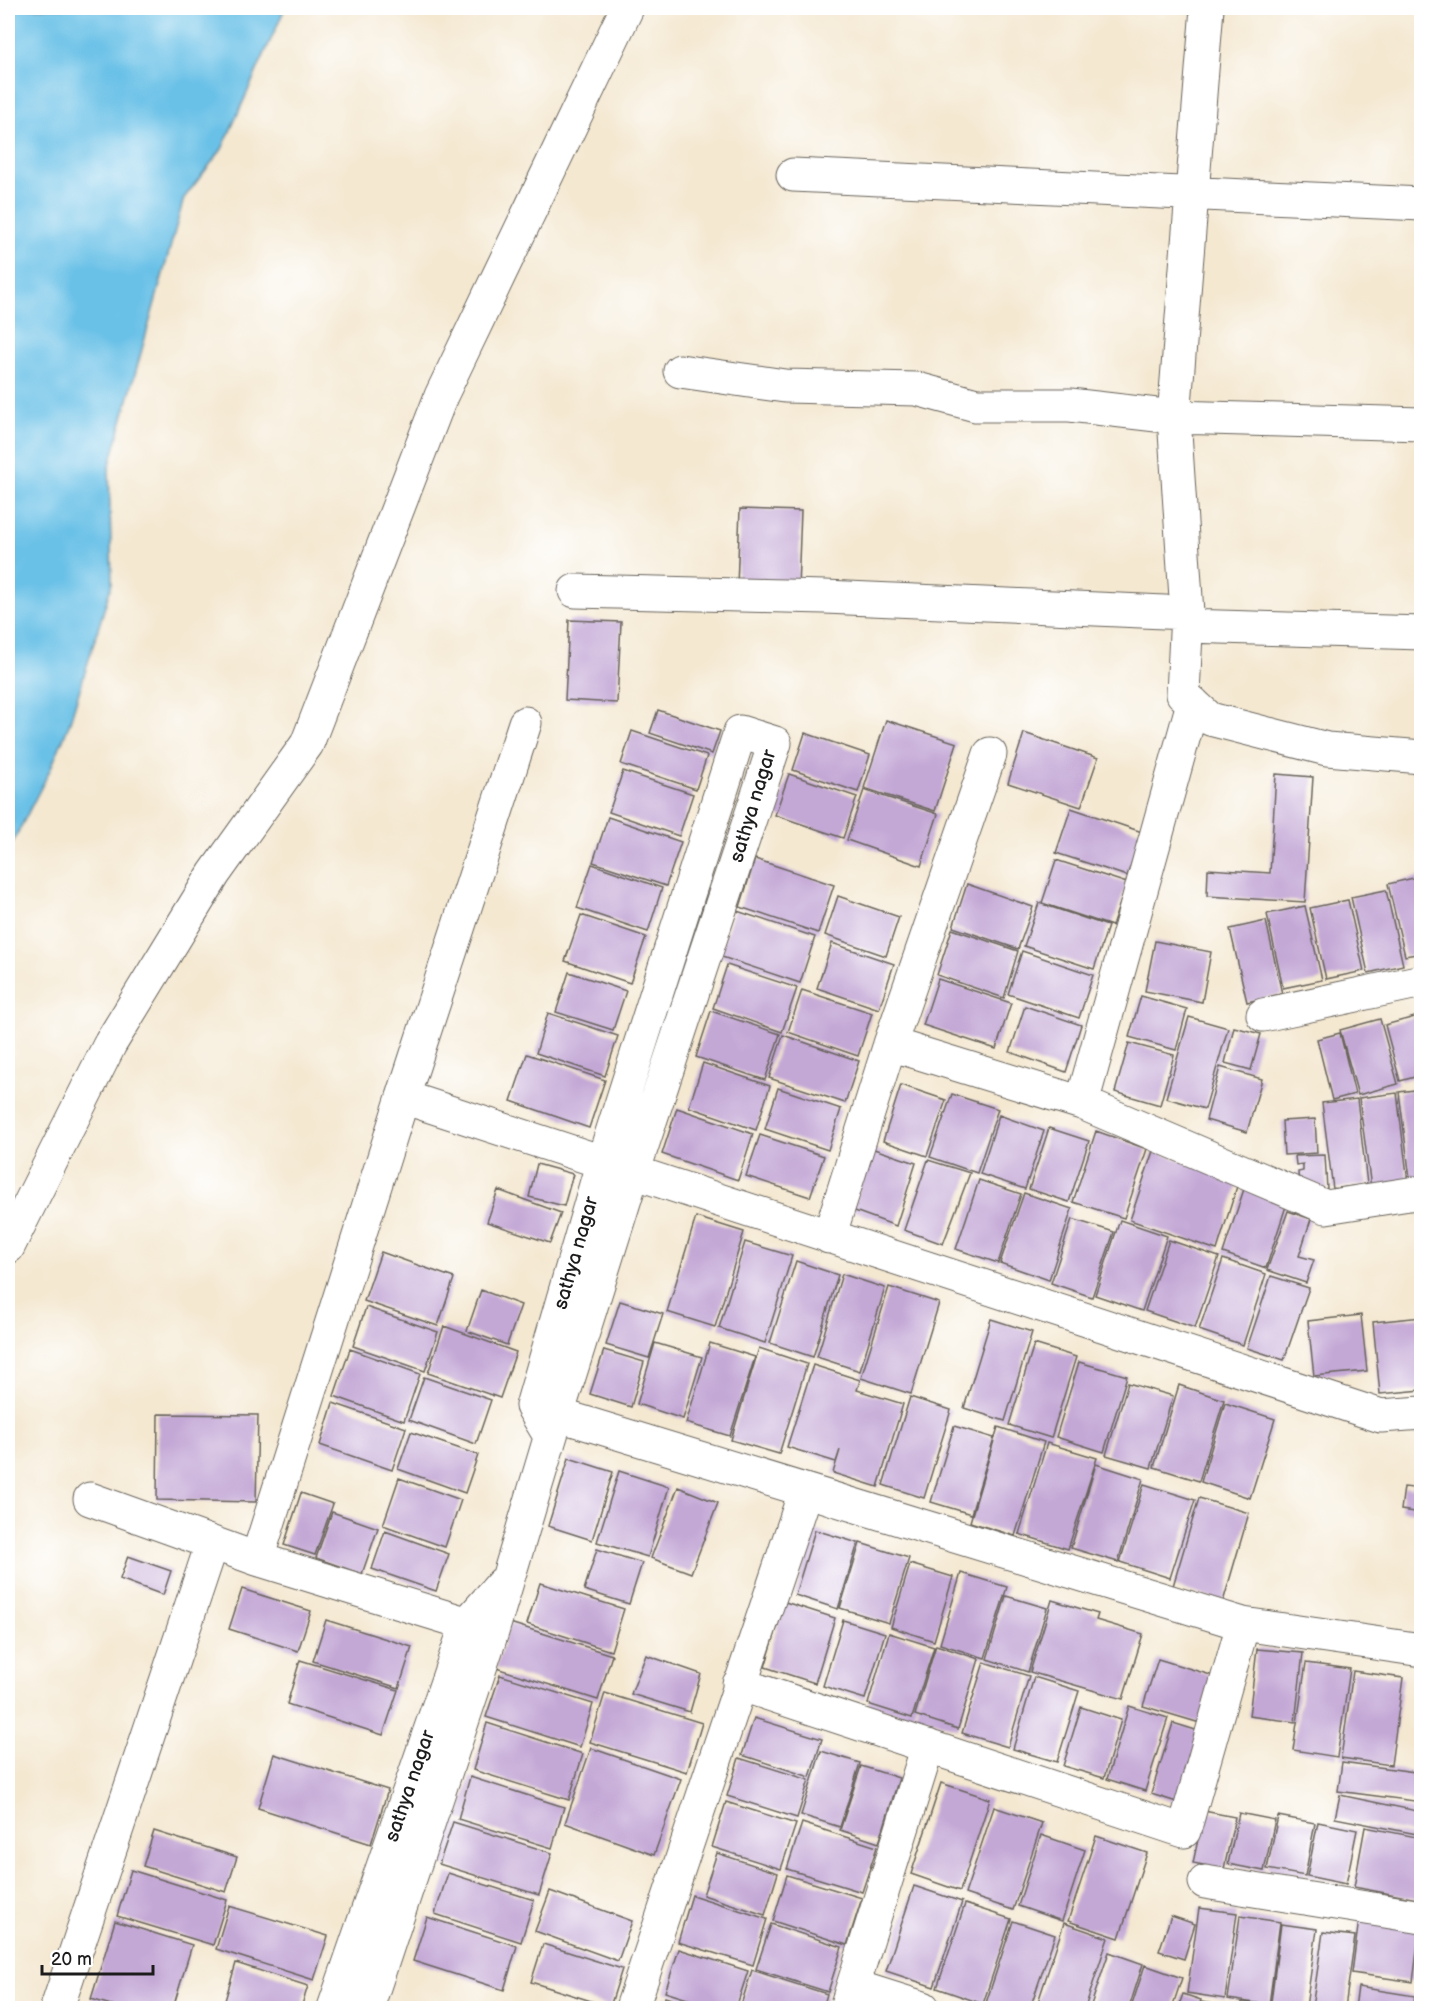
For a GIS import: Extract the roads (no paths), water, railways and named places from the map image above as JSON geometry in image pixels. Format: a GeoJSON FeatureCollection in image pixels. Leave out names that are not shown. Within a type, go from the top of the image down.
{"type":"FeatureCollection","features":[{"type":"Feature","properties":{"kind":"street"},"geometry":{"type":"LineString","coordinates":[[8,1247],[110,1044],[214,874],[307,744],[441,396],[627,8]]}},
{"type":"Feature","properties":{"kind":"street"},"geometry":{"type":"LineString","coordinates":[[1207,8],[1173,417],[1187,619],[1183,694],[1210,719],[1327,749],[1422,757]]}},
{"type":"Feature","properties":{"kind":"street"},"geometry":{"type":"LineString","coordinates":[[793,175],[1422,204]]}},
{"type":"Feature","properties":{"kind":"street"},"geometry":{"type":"LineString","coordinates":[[680,371],[785,386],[917,389],[976,405],[1070,405],[1173,417],[1422,424]]}},
{"type":"Feature","properties":{"kind":"street"},"geometry":{"type":"LineString","coordinates":[[575,591],[825,597],[1422,633]]}},
{"type":"Feature","properties":{"kind":"street"},"geometry":{"type":"LineString","coordinates":[[1082,1103],[1193,703]]}},
{"type":"Feature","properties":{"kind":"street"},"geometry":{"type":"LineString","coordinates":[[257,1559],[403,1097],[525,723]]}},
{"type":"Feature","properties":{"kind":"street","name":"sathya nagar"},"geometry":{"type":"LineString","coordinates":[[334,2008],[480,1628],[509,1576],[602,1164],[740,732],[775,743],[633,1173],[546,1419]]}},
{"type":"Feature","properties":{"kind":"street"},"geometry":{"type":"LineString","coordinates":[[829,1238],[890,1044],[990,754]]}},
{"type":"Feature","properties":{"kind":"street"},"geometry":{"type":"LineString","coordinates":[[1263,1015],[1422,981]]}},
{"type":"Feature","properties":{"kind":"street"},"geometry":{"type":"LineString","coordinates":[[890,1044],[1082,1103],[1326,1207],[1422,1192]]}},
{"type":"Feature","properties":{"kind":"street"},"geometry":{"type":"LineString","coordinates":[[403,1097],[602,1164],[1381,1416],[1422,1413]]}},
{"type":"Feature","properties":{"kind":"street"},"geometry":{"type":"LineString","coordinates":[[546,1419],[805,1492],[1243,1624],[1422,1650]]}},
{"type":"Feature","properties":{"kind":"street"},"geometry":{"type":"LineString","coordinates":[[632,2008],[805,1492]]}},
{"type":"Feature","properties":{"kind":"street"},"geometry":{"type":"LineString","coordinates":[[90,1499],[257,1559],[480,1628]]}},
{"type":"Feature","properties":{"kind":"street"},"geometry":{"type":"LineString","coordinates":[[57,2008],[212,1544]]}},
{"type":"Feature","properties":{"kind":"street"},"geometry":{"type":"LineString","coordinates":[[739,1684],[1184,1831],[1243,1624]]}},
{"type":"Feature","properties":{"kind":"street","name":"sathya nagar"},"geometry":{"type":"LineString","coordinates":[[367,2008],[480,1628]]}},
{"type":"Feature","properties":{"kind":"street"},"geometry":{"type":"LineString","coordinates":[[923,2008],[850,1997],[928,1746]]}},
{"type":"Feature","properties":{"kind":"street"},"geometry":{"type":"LineString","coordinates":[[1205,1882],[1422,1917]]}},
{"type":"Feature","properties":{"kind":"water"},"geometry":{"type":"Polygon","coordinates":[[[8,8],[285,8],[222,149],[184,198],[109,468],[112,583],[69,725],[50,770],[8,852],[8,8]]]}}]}
